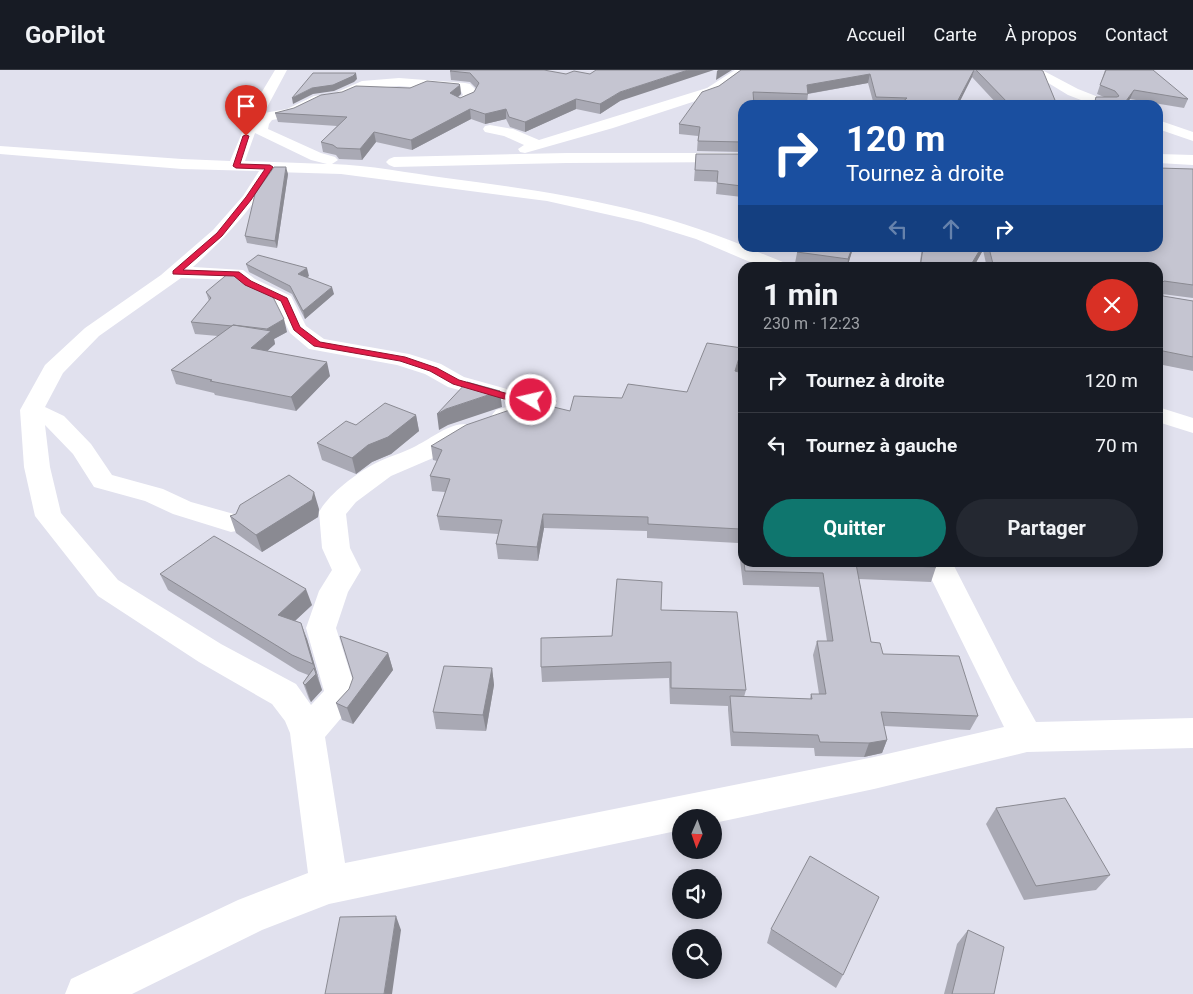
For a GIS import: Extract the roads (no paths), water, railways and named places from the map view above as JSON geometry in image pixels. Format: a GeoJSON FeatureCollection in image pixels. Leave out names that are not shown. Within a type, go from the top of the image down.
{"type":"FeatureCollection","features":[{"type":"Feature","properties":{"kind":"street"},"geometry":{"type":"LineString","coordinates":[[236,166],[251,122],[263,97],[281,70]]}},
{"type":"Feature","properties":{"kind":"street"},"geometry":{"type":"LineString","coordinates":[[486,160],[712,91],[743,70]]}},
{"type":"Feature","properties":{"kind":"street"},"geometry":{"type":"LineString","coordinates":[[1033,70],[1067,90],[1093,100]]}},
{"type":"Feature","properties":{"kind":"street"},"geometry":{"type":"LineString","coordinates":[[341,169],[335,161],[316,157],[261,131],[262,123],[268,116],[290,113],[319,100],[338,97],[362,85],[429,80],[449,73]]}},
{"type":"Feature","properties":{"kind":"street"},"geometry":{"type":"LineString","coordinates":[[399,82],[465,87],[471,92],[469,97],[460,102]]}},
{"type":"Feature","properties":{"kind":"street"},"geometry":{"type":"LineString","coordinates":[[1163,126],[1193,138]]}},
{"type":"Feature","properties":{"kind":"street"},"geometry":{"type":"LineString","coordinates":[[490,129],[508,132],[537,145]]}},
{"type":"Feature","properties":{"kind":"street"},"geometry":{"type":"LineString","coordinates":[[0,150],[126,160],[341,169],[547,196],[635,216],[702,235],[738,250]]}},
{"type":"Feature","properties":{"kind":"street"},"geometry":{"type":"LineString","coordinates":[[341,169],[398,162],[738,158]]}},
{"type":"Feature","properties":{"kind":"street"},"geometry":{"type":"LineString","coordinates":[[1163,160],[1193,160]]}},
{"type":"Feature","properties":{"kind":"street"},"geometry":{"type":"LineString","coordinates":[[270,167],[249,199],[219,234],[176,272],[92,332],[53,370],[32,410],[38,467],[48,516],[108,588],[210,653],[284,694],[299,714],[307,733],[329,885]]}},
{"type":"Feature","properties":{"kind":"street"},"geometry":{"type":"LineString","coordinates":[[743,252],[767,262]]}},
{"type":"Feature","properties":{"kind":"street"},"geometry":{"type":"LineString","coordinates":[[176,272],[236,274],[248,283],[284,300],[297,329],[317,344],[401,359],[434,370],[456,382],[504,396],[545,402],[458,432],[424,452],[382,470],[347,496],[332,512],[336,548],[348,570],[334,591],[321,628],[341,694],[307,733]]}},
{"type":"Feature","properties":{"kind":"street"},"geometry":{"type":"LineString","coordinates":[[32,410],[56,421],[82,449],[103,481],[154,495],[182,508],[230,523]]}},
{"type":"Feature","properties":{"kind":"street"},"geometry":{"type":"LineString","coordinates":[[1163,416],[1193,426]]}},
{"type":"Feature","properties":{"kind":"street"},"geometry":{"type":"LineString","coordinates":[[940,567],[1000,688],[1027,737]]}},
{"type":"Feature","properties":{"kind":"street"},"geometry":{"type":"LineString","coordinates":[[86,994],[252,914],[329,885],[874,773],[1027,737],[1193,733]]}}]}
